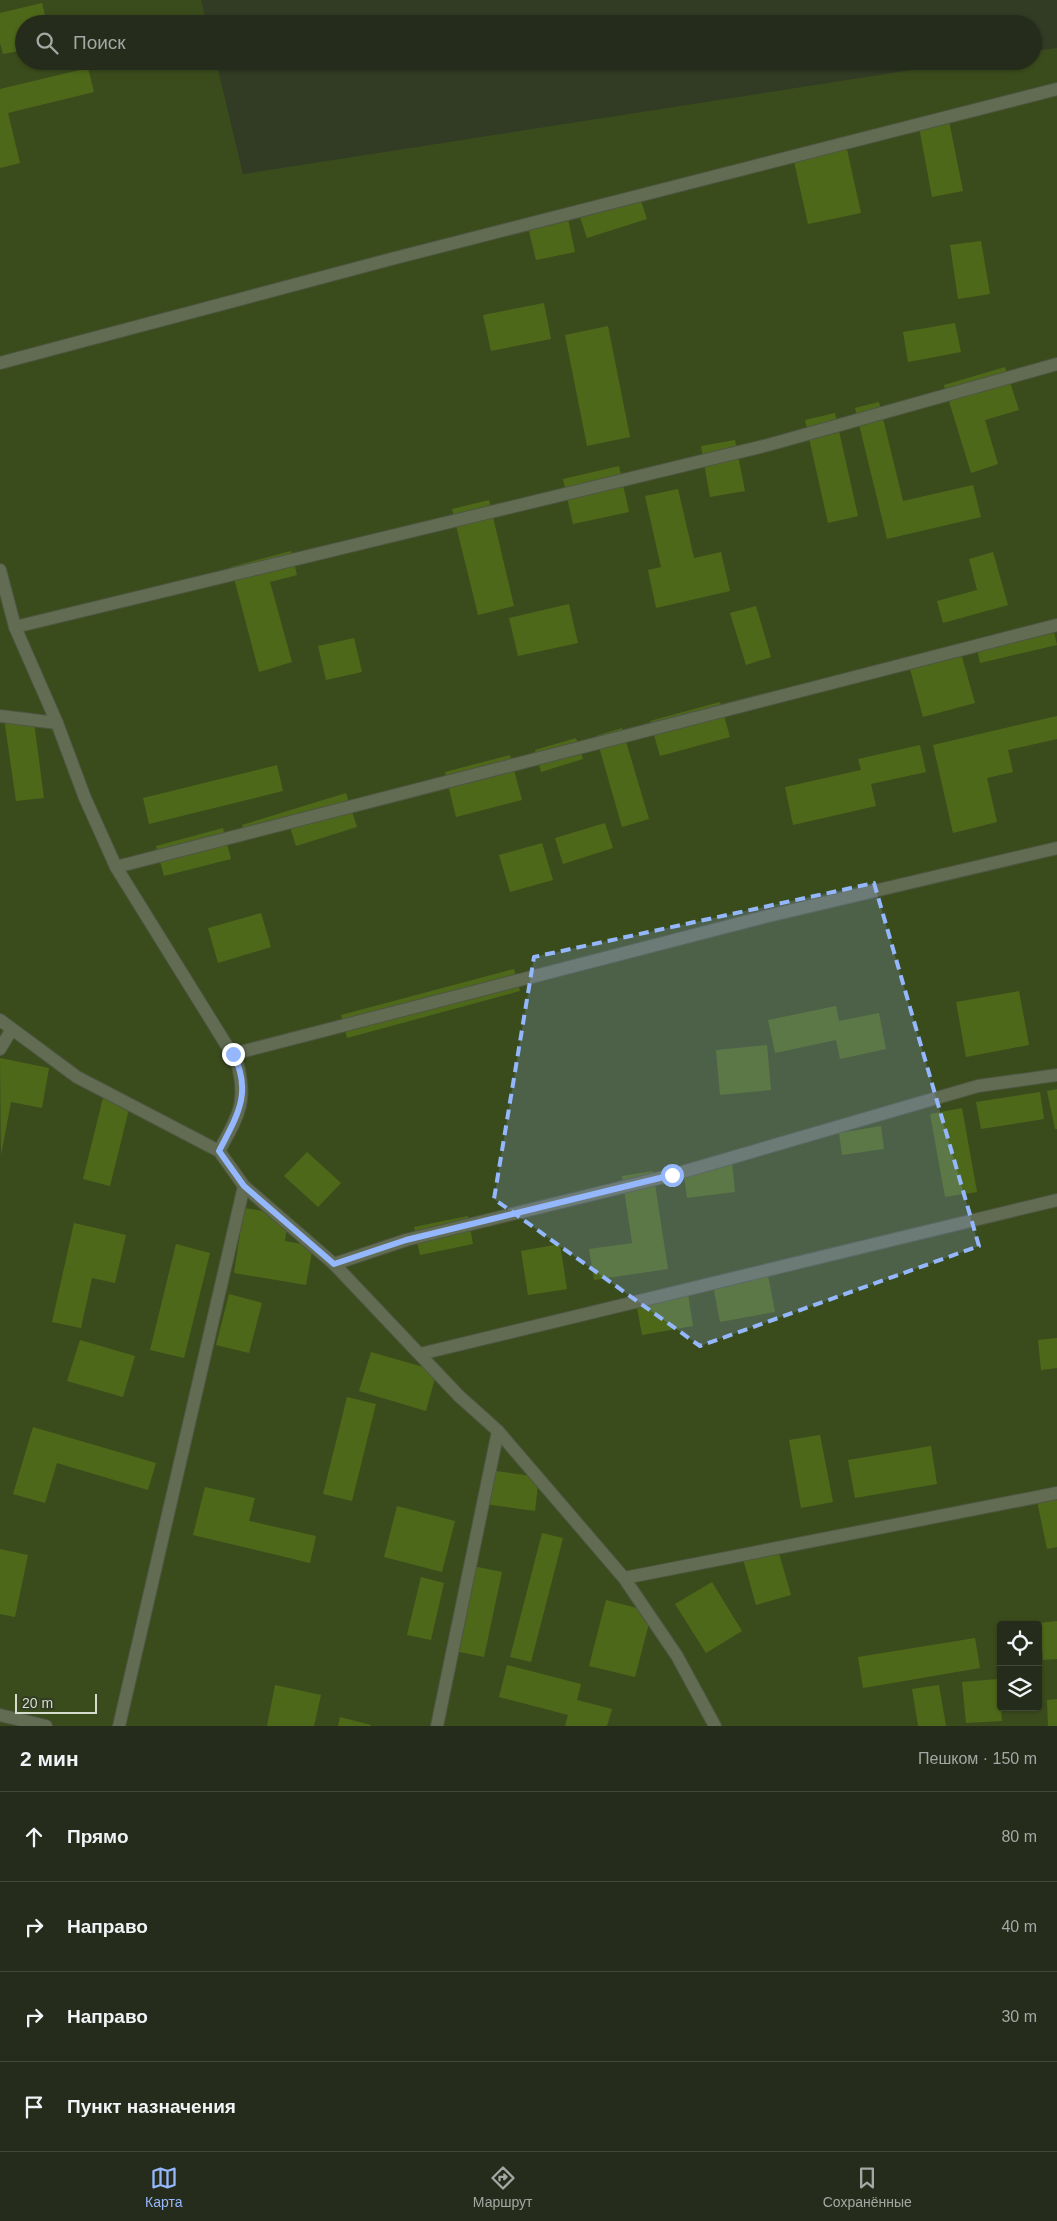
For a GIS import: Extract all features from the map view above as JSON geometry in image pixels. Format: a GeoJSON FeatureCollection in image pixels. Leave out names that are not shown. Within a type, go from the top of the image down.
{"type":"FeatureCollection","features":[{"type":"Feature","properties":{"kind":"street"},"geometry":{"type":"LineString","coordinates":[[0,362],[395,258],[1057,89]]}},
{"type":"Feature","properties":{"kind":"street"},"geometry":{"type":"LineString","coordinates":[[15,627],[768,445],[1057,364]]}},
{"type":"Feature","properties":{"kind":"street"},"geometry":{"type":"LineString","coordinates":[[0,570],[15,627],[57,723],[85,798],[116,867],[233,1054],[243,1083],[242,1101],[240,1111],[219,1151]]}},
{"type":"Feature","properties":{"kind":"street"},"geometry":{"type":"LineString","coordinates":[[116,867],[1057,625]]}},
{"type":"Feature","properties":{"kind":"street"},"geometry":{"type":"LineString","coordinates":[[0,716],[57,723]]}},
{"type":"Feature","properties":{"kind":"street"},"geometry":{"type":"LineString","coordinates":[[233,1054],[773,914],[1057,848]]}},
{"type":"Feature","properties":{"kind":"street"},"geometry":{"type":"LineString","coordinates":[[0,1020],[78,1077],[219,1151],[244,1186],[334,1264],[459,1396],[498,1431],[624,1578],[677,1656],[715,1726]]}},
{"type":"Feature","properties":{"kind":"street"},"geometry":{"type":"LineString","coordinates":[[0,1049],[12,1029]]}},
{"type":"Feature","properties":{"kind":"street"},"geometry":{"type":"LineString","coordinates":[[334,1264],[406,1240],[672,1175],[978,1086],[1057,1075]]}},
{"type":"Feature","properties":{"kind":"street"},"geometry":{"type":"LineString","coordinates":[[119,1726],[244,1186]]}},
{"type":"Feature","properties":{"kind":"street"},"geometry":{"type":"LineString","coordinates":[[420,1354],[1057,1200]]}},
{"type":"Feature","properties":{"kind":"street"},"geometry":{"type":"LineString","coordinates":[[437,1726],[498,1431]]}},
{"type":"Feature","properties":{"kind":"street"},"geometry":{"type":"LineString","coordinates":[[624,1578],[1057,1493]]}},
{"type":"Feature","properties":{"kind":"street"},"geometry":{"type":"LineString","coordinates":[[0,1715],[46,1726]]}},
{"type":"Feature","properties":{"kind":"highlighted area"},"geometry":{"type":"Polygon","coordinates":[[[874,883],[979,1246],[700,1346],[494,1199],[534,957],[874,883]]]}},
{"type":"Feature","properties":{"kind":"green space"},"geometry":{"type":"Polygon","coordinates":[[[0,0],[201,0],[205,15],[15,15],[15,70],[218,70],[243,174],[911,70],[1042,70],[1042,50],[1057,48],[1057,1726],[0,1726],[0,0]]]}},
{"type":"Feature","properties":{"kind":"building"},"geometry":{"type":"Polygon","coordinates":[[[42,3],[45,15],[15,15],[15,52],[3,54],[0,43],[0,13],[42,3]]]}},
{"type":"Feature","properties":{"kind":"building"},"geometry":{"type":"Polygon","coordinates":[[[80,70],[88,70],[94,92],[8,113],[20,163],[0,168],[0,89],[80,70]]]}},
{"type":"Feature","properties":{"kind":"building"},"geometry":{"type":"Polygon","coordinates":[[[949,121],[963,191],[932,197],[919,127],[949,121]]]}},
{"type":"Feature","properties":{"kind":"building"},"geometry":{"type":"Polygon","coordinates":[[[846,145],[861,213],[808,224],[793,157],[846,145]]]}},
{"type":"Feature","properties":{"kind":"building"},"geometry":{"type":"Polygon","coordinates":[[[639,195],[647,219],[587,238],[579,214],[639,195]]]}},
{"type":"Feature","properties":{"kind":"building"},"geometry":{"type":"Polygon","coordinates":[[[567,214],[575,252],[536,260],[527,223],[567,214]]]}},
{"type":"Feature","properties":{"kind":"building"},"geometry":{"type":"Polygon","coordinates":[[[981,241],[990,294],[958,299],[950,245],[981,241]]]}},
{"type":"Feature","properties":{"kind":"building"},"geometry":{"type":"Polygon","coordinates":[[[544,303],[551,339],[491,351],[483,315],[544,303]]]}},
{"type":"Feature","properties":{"kind":"building"},"geometry":{"type":"Polygon","coordinates":[[[955,323],[961,352],[908,362],[903,332],[955,323]]]}},
{"type":"Feature","properties":{"kind":"building"},"geometry":{"type":"Polygon","coordinates":[[[608,326],[630,437],[587,446],[565,335],[608,326]]]}},
{"type":"Feature","properties":{"kind":"building"},"geometry":{"type":"Polygon","coordinates":[[[1005,367],[1019,410],[985,420],[998,464],[971,473],[944,385],[1005,367]]]}},
{"type":"Feature","properties":{"kind":"building"},"geometry":{"type":"Polygon","coordinates":[[[879,402],[903,501],[973,485],[981,517],[887,539],[855,408],[879,402]]]}},
{"type":"Feature","properties":{"kind":"building"},"geometry":{"type":"Polygon","coordinates":[[[835,413],[858,516],[828,523],[805,420],[835,413]]]}},
{"type":"Feature","properties":{"kind":"building"},"geometry":{"type":"Polygon","coordinates":[[[735,440],[745,491],[710,497],[701,446],[735,440]]]}},
{"type":"Feature","properties":{"kind":"building"},"geometry":{"type":"Polygon","coordinates":[[[619,466],[629,512],[573,524],[563,479],[619,466]]]}},
{"type":"Feature","properties":{"kind":"building"},"geometry":{"type":"Polygon","coordinates":[[[678,489],[694,558],[721,552],[730,591],[656,608],[648,570],[661,567],[645,496],[678,489]]]}},
{"type":"Feature","properties":{"kind":"building"},"geometry":{"type":"Polygon","coordinates":[[[489,500],[514,606],[478,615],[452,509],[489,500]]]}},
{"type":"Feature","properties":{"kind":"building"},"geometry":{"type":"Polygon","coordinates":[[[291,551],[297,575],[270,582],[292,662],[259,672],[231,567],[291,551]]]}},
{"type":"Feature","properties":{"kind":"building"},"geometry":{"type":"Polygon","coordinates":[[[993,552],[1008,605],[943,623],[937,601],[977,590],[969,559],[993,552]]]}},
{"type":"Feature","properties":{"kind":"building"},"geometry":{"type":"Polygon","coordinates":[[[569,604],[578,643],[518,656],[509,618],[569,604]]]}},
{"type":"Feature","properties":{"kind":"building"},"geometry":{"type":"Polygon","coordinates":[[[756,606],[771,657],[746,665],[730,613],[756,606]]]}},
{"type":"Feature","properties":{"kind":"building"},"geometry":{"type":"Polygon","coordinates":[[[1052,623],[1057,645],[980,663],[975,639],[1052,623]]]}},
{"type":"Feature","properties":{"kind":"building"},"geometry":{"type":"Polygon","coordinates":[[[354,638],[362,672],[326,680],[318,646],[354,638]]]}},
{"type":"Feature","properties":{"kind":"building"},"geometry":{"type":"Polygon","coordinates":[[[960,650],[975,703],[923,717],[909,665],[960,650]]]}},
{"type":"Feature","properties":{"kind":"building"},"geometry":{"type":"Polygon","coordinates":[[[720,702],[730,737],[660,756],[650,721],[720,702]]]}},
{"type":"Feature","properties":{"kind":"building"},"geometry":{"type":"Polygon","coordinates":[[[33,715],[44,798],[16,801],[4,718],[33,715]]]}},
{"type":"Feature","properties":{"kind":"building"},"geometry":{"type":"Polygon","coordinates":[[[1057,716],[1057,739],[1008,750],[1013,772],[987,778],[997,822],[953,833],[933,745],[1057,716]]]}},
{"type":"Feature","properties":{"kind":"building"},"geometry":{"type":"Polygon","coordinates":[[[622,728],[649,819],[622,827],[596,736],[622,728]]]}},
{"type":"Feature","properties":{"kind":"building"},"geometry":{"type":"Polygon","coordinates":[[[576,738],[583,759],[541,772],[535,750],[576,738]]]}},
{"type":"Feature","properties":{"kind":"building"},"geometry":{"type":"Polygon","coordinates":[[[920,745],[926,772],[871,784],[876,806],[793,825],[785,787],[861,770],[858,759],[920,745]]]}},
{"type":"Feature","properties":{"kind":"building"},"geometry":{"type":"Polygon","coordinates":[[[510,755],[522,800],[456,817],[445,772],[510,755]]]}},
{"type":"Feature","properties":{"kind":"building"},"geometry":{"type":"Polygon","coordinates":[[[277,765],[283,791],[149,824],[143,798],[277,765]]]}},
{"type":"Feature","properties":{"kind":"building"},"geometry":{"type":"Polygon","coordinates":[[[346,793],[357,827],[296,846],[290,827],[247,840],[242,825],[346,793]]]}},
{"type":"Feature","properties":{"kind":"building"},"geometry":{"type":"Polygon","coordinates":[[[605,823],[613,848],[563,864],[555,838],[605,823]]]}},
{"type":"Feature","properties":{"kind":"building"},"geometry":{"type":"Polygon","coordinates":[[[223,828],[231,859],[164,876],[156,846],[223,828]]]}},
{"type":"Feature","properties":{"kind":"building"},"geometry":{"type":"Polygon","coordinates":[[[542,843],[553,880],[510,892],[499,855],[542,843]]]}},
{"type":"Feature","properties":{"kind":"building"},"geometry":{"type":"Polygon","coordinates":[[[261,913],[271,947],[218,963],[208,928],[261,913]]]}},
{"type":"Feature","properties":{"kind":"building"},"geometry":{"type":"Polygon","coordinates":[[[514,969],[520,991],[347,1038],[341,1015],[514,969]]]}},
{"type":"Feature","properties":{"kind":"building"},"geometry":{"type":"Polygon","coordinates":[[[1019,991],[1029,1045],[966,1057],[956,1002],[1019,991]]]}},
{"type":"Feature","properties":{"kind":"building"},"geometry":{"type":"Polygon","coordinates":[[[836,1006],[839,1021],[879,1013],[886,1049],[840,1059],[836,1040],[775,1053],[768,1020],[836,1006]]]}},
{"type":"Feature","properties":{"kind":"building"},"geometry":{"type":"Polygon","coordinates":[[[767,1045],[771,1090],[720,1095],[716,1050],[767,1045]]]}},
{"type":"Feature","properties":{"kind":"building"},"geometry":{"type":"Polygon","coordinates":[[[0,1058],[49,1068],[42,1108],[11,1102],[1,1155],[0,1058]]]}},
{"type":"Feature","properties":{"kind":"building"},"geometry":{"type":"Polygon","coordinates":[[[1057,1089],[1057,1129],[1055,1129],[1047,1091],[1057,1089]]]}},
{"type":"Feature","properties":{"kind":"building"},"geometry":{"type":"Polygon","coordinates":[[[1040,1092],[1044,1119],[981,1129],[976,1102],[1040,1092]]]}},
{"type":"Feature","properties":{"kind":"building"},"geometry":{"type":"Polygon","coordinates":[[[103,1098],[130,1105],[110,1186],[83,1179],[103,1098]]]}},
{"type":"Feature","properties":{"kind":"building"},"geometry":{"type":"Polygon","coordinates":[[[962,1108],[977,1192],[945,1197],[930,1114],[962,1108]]]}},
{"type":"Feature","properties":{"kind":"building"},"geometry":{"type":"Polygon","coordinates":[[[881,1126],[884,1149],[842,1155],[839,1133],[881,1126]]]}},
{"type":"Feature","properties":{"kind":"building"},"geometry":{"type":"Polygon","coordinates":[[[307,1152],[341,1183],[318,1207],[284,1176],[307,1152]]]}},
{"type":"Feature","properties":{"kind":"building"},"geometry":{"type":"Polygon","coordinates":[[[732,1162],[735,1192],[687,1198],[683,1168],[732,1162]]]}},
{"type":"Feature","properties":{"kind":"building"},"geometry":{"type":"Polygon","coordinates":[[[653,1171],[668,1269],[594,1280],[589,1249],[632,1243],[622,1176],[653,1171]]]}},
{"type":"Feature","properties":{"kind":"building"},"geometry":{"type":"Polygon","coordinates":[[[244,1208],[289,1215],[285,1241],[313,1246],[306,1285],[234,1273],[244,1208]]]}},
{"type":"Feature","properties":{"kind":"building"},"geometry":{"type":"Polygon","coordinates":[[[468,1216],[473,1244],[420,1255],[414,1227],[468,1216]]]}},
{"type":"Feature","properties":{"kind":"building"},"geometry":{"type":"Polygon","coordinates":[[[74,1223],[126,1235],[115,1283],[92,1278],[81,1328],[52,1322],[74,1223]]]}},
{"type":"Feature","properties":{"kind":"building"},"geometry":{"type":"Polygon","coordinates":[[[176,1244],[210,1253],[184,1358],[150,1350],[176,1244]]]}},
{"type":"Feature","properties":{"kind":"building"},"geometry":{"type":"Polygon","coordinates":[[[560,1244],[567,1289],[528,1295],[521,1251],[560,1244]]]}},
{"type":"Feature","properties":{"kind":"building"},"geometry":{"type":"Polygon","coordinates":[[[767,1270],[775,1312],[720,1322],[712,1280],[767,1270]]]}},
{"type":"Feature","properties":{"kind":"building"},"geometry":{"type":"Polygon","coordinates":[[[687,1287],[693,1326],[642,1335],[635,1296],[687,1287]]]}},
{"type":"Feature","properties":{"kind":"building"},"geometry":{"type":"Polygon","coordinates":[[[229,1294],[262,1303],[249,1353],[216,1345],[229,1294]]]}},
{"type":"Feature","properties":{"kind":"building"},"geometry":{"type":"Polygon","coordinates":[[[1057,1338],[1057,1368],[1041,1370],[1038,1340],[1057,1338]]]}},
{"type":"Feature","properties":{"kind":"building"},"geometry":{"type":"Polygon","coordinates":[[[80,1340],[135,1356],[123,1397],[67,1381],[80,1340]]]}},
{"type":"Feature","properties":{"kind":"building"},"geometry":{"type":"Polygon","coordinates":[[[371,1352],[437,1371],[426,1411],[359,1391],[371,1352]]]}},
{"type":"Feature","properties":{"kind":"building"},"geometry":{"type":"Polygon","coordinates":[[[347,1397],[376,1404],[352,1501],[323,1494],[347,1397]]]}},
{"type":"Feature","properties":{"kind":"building"},"geometry":{"type":"Polygon","coordinates":[[[33,1427],[156,1463],[148,1490],[57,1463],[45,1503],[13,1494],[33,1427]]]}},
{"type":"Feature","properties":{"kind":"building"},"geometry":{"type":"Polygon","coordinates":[[[820,1435],[833,1502],[801,1508],[789,1440],[820,1435]]]}},
{"type":"Feature","properties":{"kind":"building"},"geometry":{"type":"Polygon","coordinates":[[[931,1446],[937,1484],[855,1498],[848,1460],[931,1446]]]}},
{"type":"Feature","properties":{"kind":"building"},"geometry":{"type":"Polygon","coordinates":[[[489,1470],[539,1477],[535,1511],[485,1504],[489,1470]]]}},
{"type":"Feature","properties":{"kind":"building"},"geometry":{"type":"Polygon","coordinates":[[[205,1487],[255,1498],[249,1521],[316,1536],[310,1563],[193,1535],[205,1487]]]}},
{"type":"Feature","properties":{"kind":"building"},"geometry":{"type":"Polygon","coordinates":[[[1057,1491],[1057,1547],[1047,1549],[1036,1496],[1057,1491]]]}},
{"type":"Feature","properties":{"kind":"building"},"geometry":{"type":"Polygon","coordinates":[[[397,1506],[455,1521],[442,1572],[384,1557],[397,1506]]]}},
{"type":"Feature","properties":{"kind":"building"},"geometry":{"type":"Polygon","coordinates":[[[542,1533],[563,1538],[531,1662],[510,1657],[542,1533]]]}},
{"type":"Feature","properties":{"kind":"building"},"geometry":{"type":"Polygon","coordinates":[[[0,1549],[28,1555],[15,1617],[0,1614],[0,1549]]]}},
{"type":"Feature","properties":{"kind":"building"},"geometry":{"type":"Polygon","coordinates":[[[778,1550],[791,1595],[756,1605],[743,1559],[778,1550]]]}},
{"type":"Feature","properties":{"kind":"building"},"geometry":{"type":"Polygon","coordinates":[[[468,1565],[502,1572],[484,1657],[450,1650],[468,1565]]]}},
{"type":"Feature","properties":{"kind":"building"},"geometry":{"type":"Polygon","coordinates":[[[421,1577],[444,1583],[431,1640],[407,1635],[421,1577]]]}},
{"type":"Feature","properties":{"kind":"building"},"geometry":{"type":"Polygon","coordinates":[[[712,1582],[742,1631],[706,1653],[675,1604],[712,1582]]]}},
{"type":"Feature","properties":{"kind":"building"},"geometry":{"type":"Polygon","coordinates":[[[606,1600],[652,1612],[635,1677],[589,1666],[606,1600]]]}},
{"type":"Feature","properties":{"kind":"building"},"geometry":{"type":"Polygon","coordinates":[[[1057,1621],[1057,1659],[1043,1660],[1042,1623],[1057,1621]]]}},
{"type":"Feature","properties":{"kind":"building"},"geometry":{"type":"Polygon","coordinates":[[[975,1638],[980,1668],[863,1688],[858,1657],[975,1638]]]}},
{"type":"Feature","properties":{"kind":"building"},"geometry":{"type":"Polygon","coordinates":[[[507,1665],[581,1684],[577,1700],[612,1709],[607,1726],[565,1726],[568,1715],[499,1697],[507,1665]]]}},
{"type":"Feature","properties":{"kind":"building"},"geometry":{"type":"Polygon","coordinates":[[[997,1679],[997,1711],[1001,1711],[1002,1721],[966,1723],[962,1682],[997,1679]]]}},
{"type":"Feature","properties":{"kind":"building"},"geometry":{"type":"Polygon","coordinates":[[[275,1685],[321,1695],[314,1726],[267,1726],[275,1685]]]}},
{"type":"Feature","properties":{"kind":"building"},"geometry":{"type":"Polygon","coordinates":[[[939,1685],[946,1726],[918,1726],[912,1689],[939,1685]]]}},
{"type":"Feature","properties":{"kind":"building"},"geometry":{"type":"Polygon","coordinates":[[[1057,1699],[1057,1726],[1048,1726],[1047,1700],[1057,1699]]]}},
{"type":"Feature","properties":{"kind":"building"},"geometry":{"type":"Polygon","coordinates":[[[340,1717],[371,1725],[371,1726],[338,1726],[340,1717]]]}},
{"type":"Feature","properties":{"kind":"route"},"geometry":{"type":"LineString","coordinates":[[233,1054],[243,1083],[242,1101],[240,1111],[219,1151],[244,1186],[334,1264],[406,1240],[672,1175]]}}]}
